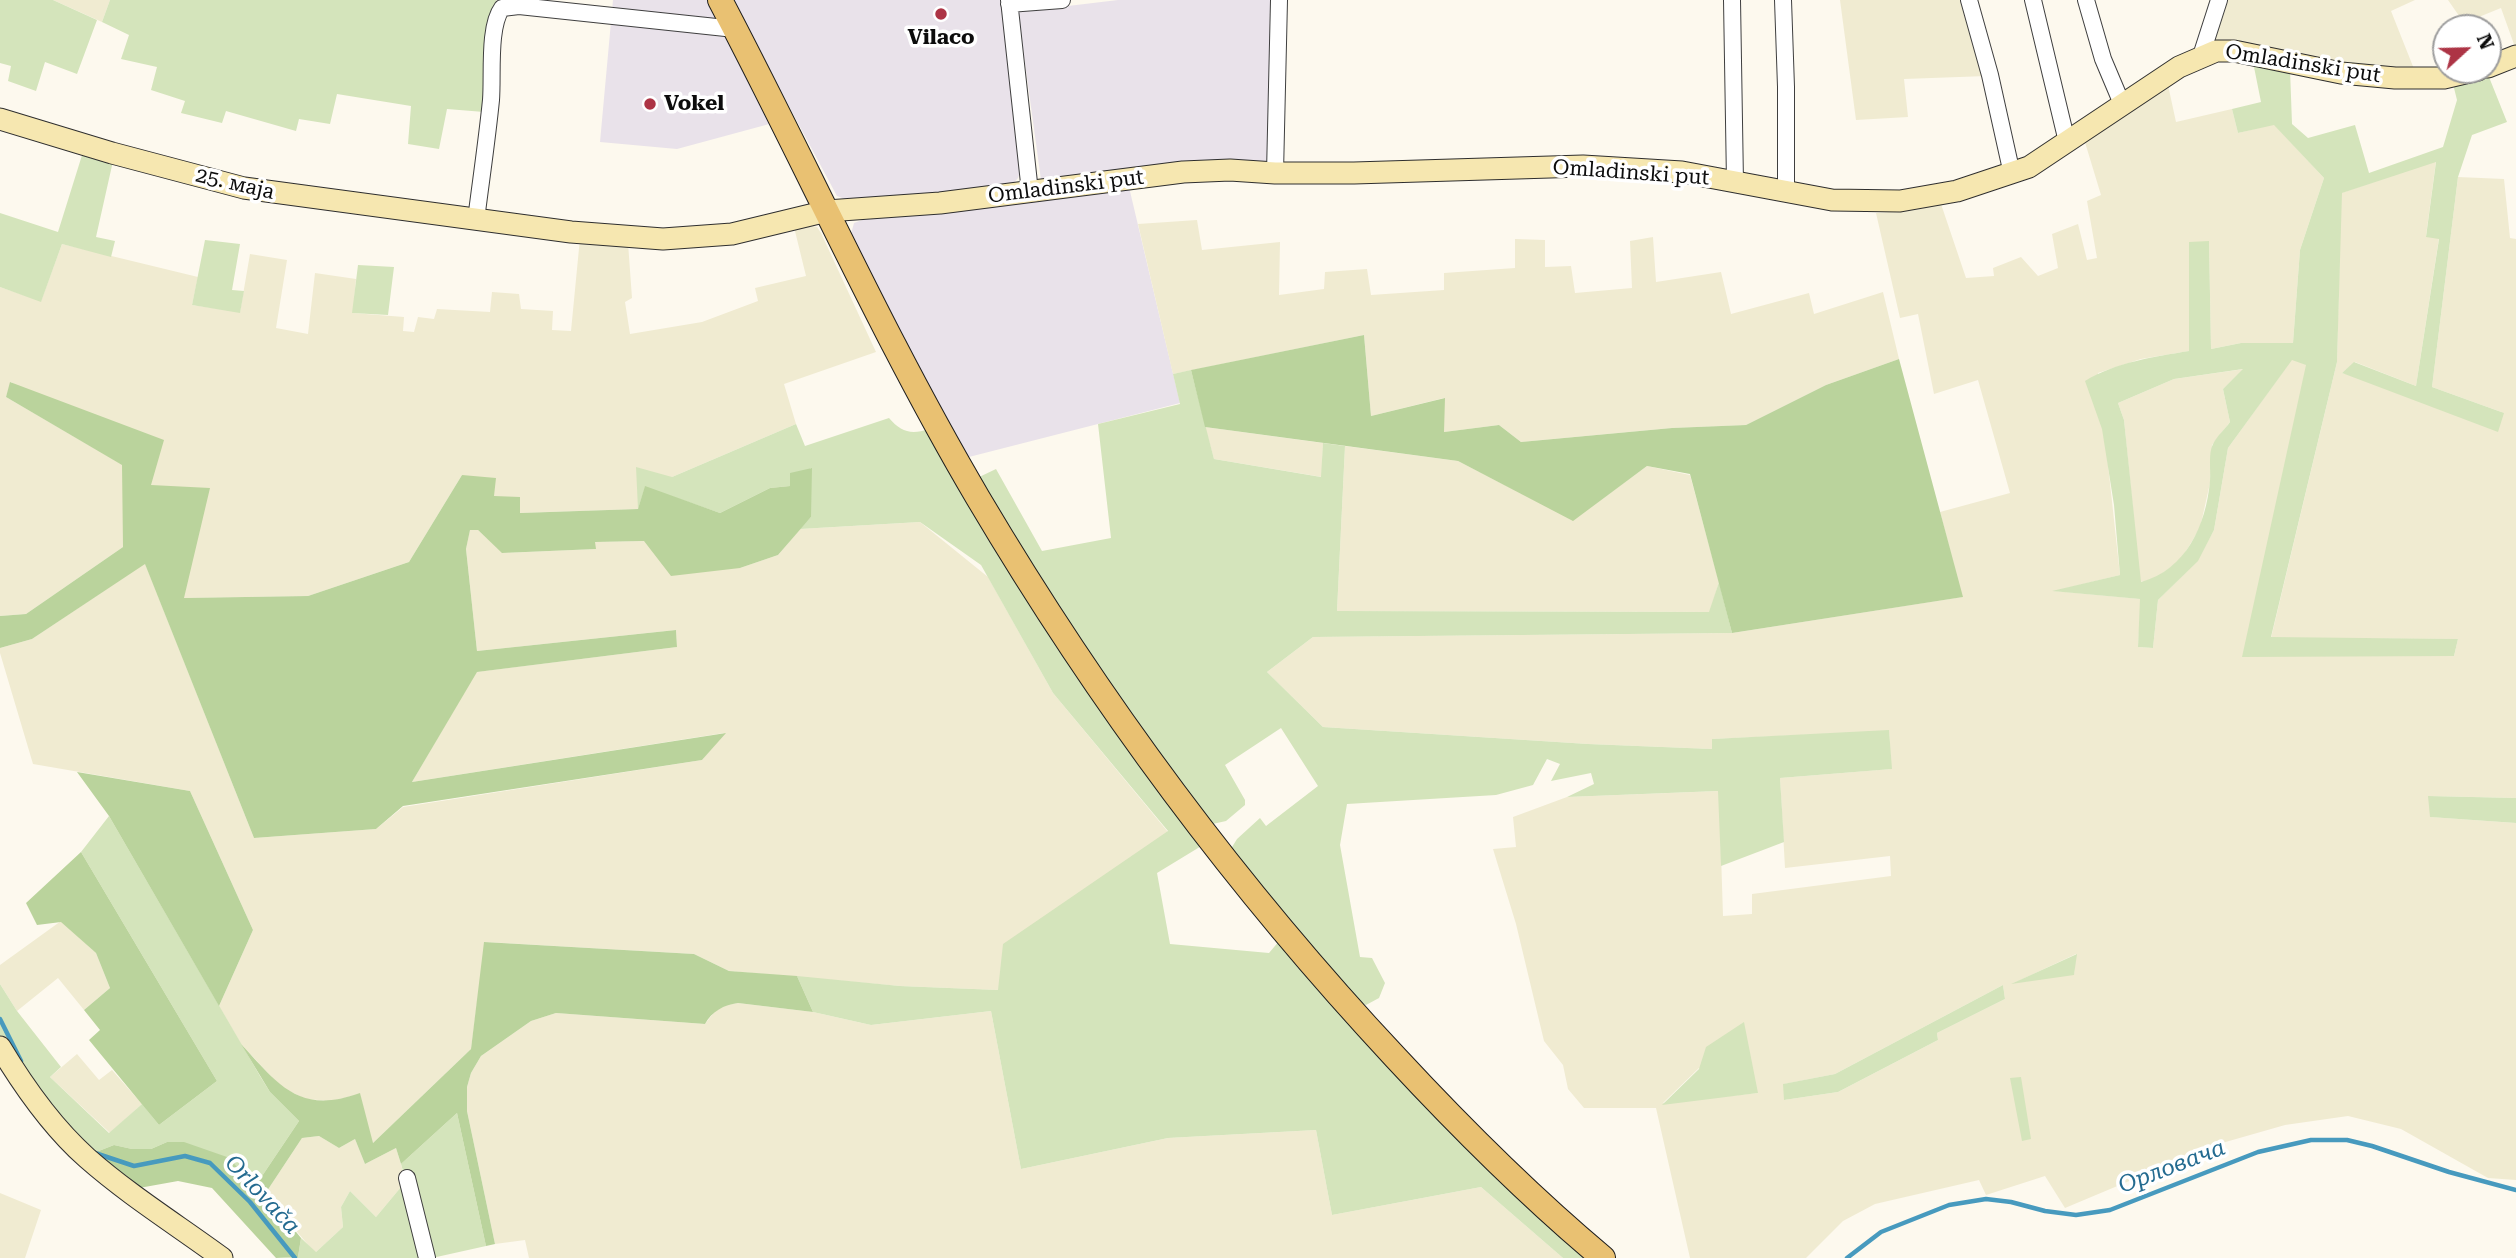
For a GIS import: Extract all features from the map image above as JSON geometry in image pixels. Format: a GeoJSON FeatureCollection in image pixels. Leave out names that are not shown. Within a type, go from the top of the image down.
{"type":"FeatureCollection","features":[{"type":"Feature","properties":{"kind":"main road"},"geometry":{"type":"LineString","coordinates":[[720,0],[921,397],[977,497],[1091,677],[1180,804],[1361,1021],[1445,1110],[1532,1196],[1603,1258]]}},
{"type":"Feature","properties":{"kind":"street"},"geometry":{"type":"LineString","coordinates":[[1030,192],[1009,2],[1062,0]]}},
{"type":"Feature","properties":{"kind":"street"},"geometry":{"type":"LineString","coordinates":[[1275,173],[1279,0]]}},
{"type":"Feature","properties":{"kind":"street"},"geometry":{"type":"LineString","coordinates":[[1732,0],[1735,182]]}},
{"type":"Feature","properties":{"kind":"street"},"geometry":{"type":"LineString","coordinates":[[1783,0],[1786,192]]}},
{"type":"Feature","properties":{"kind":"street"},"geometry":{"type":"LineString","coordinates":[[1969,0],[1990,75],[2012,174]]}},
{"type":"Feature","properties":{"kind":"street"},"geometry":{"type":"LineString","coordinates":[[2033,0],[2067,142]]}},
{"type":"Feature","properties":{"kind":"street"},"geometry":{"type":"LineString","coordinates":[[2086,0],[2103,59],[2122,104]]}},
{"type":"Feature","properties":{"kind":"street"},"geometry":{"type":"LineString","coordinates":[[2201,56],[2219,0]]}},
{"type":"Feature","properties":{"kind":"street"},"geometry":{"type":"LineString","coordinates":[[476,220],[491,98],[495,29],[502,8],[519,6],[735,29]]}},
{"type":"Feature","properties":{"kind":"street","name":"Omladinski put"},"geometry":{"type":"LineString","coordinates":[[827,211],[940,203],[1195,172],[1230,170],[1354,173],[1583,166],[1682,172],[1832,200],[1900,201],[1957,191],[2029,167],[2179,67],[2216,51],[2234,51],[2342,73],[2432,78]]}},
{"type":"Feature","properties":{"kind":"street","name":"25. маја"},"geometry":{"type":"LineString","coordinates":[[0,119],[112,153],[244,188],[571,232],[663,239],[732,234],[827,211]]}},
{"type":"Feature","properties":{"kind":"street"},"geometry":{"type":"LineString","coordinates":[[0,1047],[56,1126],[86,1156],[222,1258]]}},
{"type":"Feature","properties":{"kind":"street"},"geometry":{"type":"LineString","coordinates":[[407,1178],[428,1258]]}},
{"type":"Feature","properties":{"kind":"shaded area"},"geometry":{"type":"Polygon","coordinates":[[[53,0],[110,0],[102,22],[53,0]]]}},
{"type":"Feature","properties":{"kind":"shaded area"},"geometry":{"type":"Polygon","coordinates":[[[613,0],[711,0],[773,123],[677,149],[600,142],[613,0]]]}},
{"type":"Feature","properties":{"kind":"shaded area"},"geometry":{"type":"Polygon","coordinates":[[[732,0],[1003,0],[1023,163],[1018,178],[1010,187],[855,203],[837,196],[732,0]]]}},
{"type":"Feature","properties":{"kind":"shaded area"},"geometry":{"type":"Polygon","coordinates":[[[1118,0],[1270,0],[1269,161],[1041,180],[1018,12],[1118,0]]]}},
{"type":"Feature","properties":{"kind":"shaded area"},"geometry":{"type":"Polygon","coordinates":[[[1840,0],[1965,0],[1987,76],[1904,79],[1908,117],[1856,120],[1840,0]]]}},
{"type":"Feature","properties":{"kind":"shaded area"},"geometry":{"type":"Polygon","coordinates":[[[2225,0],[2415,0],[2391,11],[2416,74],[2215,46],[2210,40],[2225,0]]]}},
{"type":"Feature","properties":{"kind":"shaded area"},"geometry":{"type":"Polygon","coordinates":[[[2448,0],[2516,0],[2516,50],[2501,8],[2486,14],[2458,14],[2448,0]]]}},
{"type":"Feature","properties":{"kind":"shaded area"},"geometry":{"type":"Polygon","coordinates":[[[2168,85],[2176,122],[2232,109],[2238,133],[2274,124],[2324,178],[2300,250],[2293,343],[2241,343],[2211,349],[2209,242],[2189,242],[2189,351],[2141,359],[2098,373],[2120,575],[2055,591],[2141,599],[2138,647],[2153,648],[2158,600],[2197,561],[2214,530],[2228,448],[2292,359],[2307,365],[2243,656],[2454,656],[2458,639],[2271,638],[2337,362],[2341,193],[2436,161],[2426,236],[2439,238],[2416,386],[2355,362],[2342,373],[2504,413],[2432,387],[2458,177],[2504,179],[2510,238],[2516,239],[2516,798],[2429,796],[2431,817],[2516,823],[2516,1180],[2488,1178],[2401,1129],[2348,1116],[2285,1125],[2215,1145],[2065,1208],[2045,1176],[1986,1195],[1979,1180],[1875,1204],[1843,1221],[1806,1258],[1690,1258],[1656,1108],[1584,1108],[1568,1089],[1563,1065],[1544,1041],[1516,924],[1493,849],[1516,847],[1513,817],[1567,797],[1719,791],[1723,916],[1752,914],[1752,894],[1891,876],[1890,856],[1785,868],[1780,778],[1891,769],[1889,731],[1712,739],[1712,749],[1323,727],[1267,672],[1313,637],[1732,633],[1962,597],[1940,512],[2010,493],[1978,380],[1934,394],[1918,314],[1900,318],[1876,213],[1915,210],[1941,204],[1966,278],[1994,276],[1993,268],[2021,257],[2038,276],[2058,268],[2052,234],[2078,224],[2087,260],[2097,258],[2087,201],[2101,195],[2084,139],[2168,85]],[[2076,954],[2014,983],[2074,974],[2076,954]],[[2003,985],[1835,1074],[1784,1084],[1784,1100],[1838,1092],[1938,1040],[1937,1033],[2005,999],[2003,985]],[[1699,1068],[1663,1103],[1758,1093],[1699,1068]]]}},
{"type":"Feature","properties":{"kind":"shaded area"},"geometry":{"type":"Polygon","coordinates":[[[1129,187],[1180,403],[965,458],[851,234],[854,223],[865,219],[1129,187]]]}},
{"type":"Feature","properties":{"kind":"shaded area"},"geometry":{"type":"Polygon","coordinates":[[[1197,220],[1202,250],[1280,242],[1279,295],[1324,289],[1325,272],[1367,269],[1371,295],[1444,290],[1444,273],[1515,268],[1515,239],[1545,240],[1545,267],[1571,266],[1575,293],[1632,288],[1630,241],[1653,237],[1656,282],[1721,272],[1731,314],[1809,293],[1814,314],[1883,292],[1899,359],[1826,385],[1746,425],[1672,428],[1521,442],[1499,425],[1444,432],[1444,398],[1371,416],[1364,335],[1173,374],[1138,224],[1197,220]]]}},
{"type":"Feature","properties":{"kind":"shaded area"},"geometry":{"type":"Polygon","coordinates":[[[794,227],[817,227],[821,233],[876,352],[784,384],[796,424],[672,477],[638,509],[519,513],[462,475],[409,562],[308,596],[183,598],[151,485],[11,382],[6,397],[123,465],[123,547],[26,614],[0,616],[0,287],[41,301],[62,244],[198,277],[192,305],[240,312],[250,254],[287,260],[276,328],[308,334],[315,273],[356,279],[353,313],[404,317],[403,331],[414,332],[418,317],[434,319],[437,309],[490,312],[492,292],[519,294],[521,309],[553,311],[552,330],[571,331],[580,238],[628,243],[632,298],[625,302],[630,334],[702,322],[758,301],[755,288],[806,276],[794,227]]]}},
{"type":"Feature","properties":{"kind":"shaded area"},"geometry":{"type":"Polygon","coordinates":[[[2244,369],[2223,389],[2230,422],[2212,445],[2210,483],[2200,528],[2180,561],[2154,579],[2140,582],[2124,420],[2118,403],[2174,379],[2244,369]]]}},
{"type":"Feature","properties":{"kind":"shaded area"},"geometry":{"type":"Polygon","coordinates":[[[1205,427],[1323,443],[1322,477],[1214,459],[1205,427]]]}},
{"type":"Feature","properties":{"kind":"shaded area"},"geometry":{"type":"Polygon","coordinates":[[[1345,446],[1458,461],[1573,520],[1647,466],[1690,475],[1719,582],[1710,612],[1337,611],[1345,446]]]}},
{"type":"Feature","properties":{"kind":"shaded area"},"geometry":{"type":"Polygon","coordinates":[[[920,522],[988,577],[1053,693],[1168,832],[998,990],[900,986],[729,971],[694,954],[485,942],[471,1049],[372,1144],[360,1094],[332,1101],[305,1099],[281,1087],[241,1044],[219,1006],[253,930],[190,791],[33,764],[0,653],[0,648],[32,639],[145,563],[254,838],[376,829],[403,807],[702,760],[724,733],[412,782],[476,672],[677,647],[676,630],[477,651],[466,549],[470,529],[478,530],[503,553],[595,549],[595,542],[645,541],[740,568],[778,555],[800,529],[920,522]]]}},
{"type":"Feature","properties":{"kind":"shaded area"},"geometry":{"type":"Polygon","coordinates":[[[61,921],[96,953],[110,988],[84,1010],[58,978],[17,1011],[0,984],[0,965],[61,921]]]}},
{"type":"Feature","properties":{"kind":"shaded area"},"geometry":{"type":"Polygon","coordinates":[[[738,1003],[813,1012],[871,1025],[991,1011],[1021,1169],[1168,1138],[1316,1130],[1332,1215],[1481,1187],[1563,1258],[529,1258],[525,1240],[495,1244],[467,1111],[467,1087],[471,1073],[481,1056],[531,1021],[556,1013],[705,1024],[715,1011],[738,1003]]]}},
{"type":"Feature","properties":{"kind":"shaded area"},"geometry":{"type":"Polygon","coordinates":[[[77,1054],[99,1080],[112,1070],[142,1104],[110,1133],[50,1077],[77,1054]]]}},
{"type":"Feature","properties":{"kind":"shaded area"},"geometry":{"type":"Polygon","coordinates":[[[319,1136],[339,1148],[355,1139],[365,1164],[396,1148],[406,1181],[376,1217],[350,1191],[341,1207],[343,1227],[315,1253],[265,1194],[302,1138],[319,1136]]]}},
{"type":"Feature","properties":{"kind":"shaded area"},"geometry":{"type":"Polygon","coordinates":[[[0,1193],[41,1210],[25,1258],[0,1258],[0,1193]]]}},
{"type":"Feature","properties":{"kind":"green space"},"geometry":{"type":"Polygon","coordinates":[[[0,0],[53,0],[97,20],[77,74],[45,62],[36,91],[8,81],[11,66],[0,63],[0,0]]]}},
{"type":"Feature","properties":{"kind":"green space"},"geometry":{"type":"Polygon","coordinates":[[[110,0],[496,0],[484,112],[447,109],[439,149],[408,144],[411,106],[337,94],[330,124],[299,119],[296,131],[226,111],[222,123],[181,113],[185,101],[151,90],[157,67],[121,59],[129,35],[102,22],[110,0]]]}},
{"type":"Feature","properties":{"kind":"green space"},"geometry":{"type":"Polygon","coordinates":[[[2253,62],[2290,69],[2292,124],[2308,138],[2355,125],[2369,173],[2443,147],[2457,100],[2453,84],[2492,84],[2507,122],[2472,135],[2458,177],[2432,387],[2504,413],[2498,432],[2342,373],[2354,362],[2416,386],[2439,239],[2426,237],[2436,162],[2342,193],[2337,362],[2271,637],[2458,639],[2454,656],[2242,657],[2306,365],[2292,360],[2228,448],[2214,530],[2198,561],[2158,600],[2153,648],[2138,647],[2140,599],[2052,591],[2120,575],[2114,505],[2102,429],[2085,381],[2122,365],[2189,351],[2189,242],[2209,241],[2211,349],[2241,343],[2293,343],[2300,250],[2324,178],[2274,125],[2238,133],[2232,109],[2261,102],[2253,62]],[[2243,369],[2174,379],[2118,403],[2124,420],[2141,582],[2170,567],[2191,544],[2208,497],[2211,448],[2230,422],[2223,389],[2243,369]]]}},
{"type":"Feature","properties":{"kind":"green space"},"geometry":{"type":"Polygon","coordinates":[[[83,152],[113,161],[96,237],[115,241],[111,257],[62,244],[41,302],[0,287],[0,213],[58,232],[83,152]]]}},
{"type":"Feature","properties":{"kind":"green space"},"geometry":{"type":"Polygon","coordinates":[[[205,240],[240,244],[232,290],[244,291],[240,313],[192,305],[205,240]]]}},
{"type":"Feature","properties":{"kind":"green space"},"geometry":{"type":"Polygon","coordinates":[[[358,265],[394,267],[388,315],[352,313],[358,265]]]}},
{"type":"Feature","properties":{"kind":"green space"},"geometry":{"type":"Polygon","coordinates":[[[1364,335],[1371,416],[1445,398],[1444,432],[1499,425],[1521,442],[1672,428],[1746,425],[1826,385],[1899,359],[1963,597],[1732,633],[1690,474],[1647,466],[1573,521],[1458,461],[1205,427],[1191,370],[1364,335]]]}},
{"type":"Feature","properties":{"kind":"green space"},"geometry":{"type":"Polygon","coordinates":[[[1191,370],[1214,459],[1321,477],[1323,443],[1345,446],[1337,611],[1709,612],[1719,582],[1732,633],[1313,637],[1267,672],[1323,727],[1712,749],[1712,739],[1889,730],[1892,769],[1780,778],[1784,842],[1721,866],[1718,791],[1567,797],[1594,784],[1591,773],[1551,781],[1560,764],[1547,759],[1533,785],[1496,795],[1347,804],[1340,845],[1360,957],[1372,958],[1385,983],[1379,998],[1366,1005],[1358,1001],[1229,852],[1237,839],[1260,818],[1266,826],[1318,786],[1281,728],[1225,765],[1245,800],[1245,805],[1226,821],[1208,825],[1161,764],[975,479],[996,469],[1042,551],[1111,538],[1098,424],[1180,404],[1173,374],[1191,370]]]}},
{"type":"Feature","properties":{"kind":"green space"},"geometry":{"type":"Polygon","coordinates":[[[10,382],[164,440],[151,485],[210,488],[184,598],[308,596],[409,562],[462,475],[496,478],[494,496],[520,497],[520,513],[638,509],[645,486],[720,513],[770,488],[790,486],[790,473],[812,468],[811,517],[778,555],[740,568],[671,576],[644,541],[595,542],[596,549],[502,553],[478,530],[470,530],[466,549],[477,651],[676,630],[677,647],[477,672],[412,782],[726,733],[702,760],[403,806],[376,829],[254,838],[145,564],[32,639],[0,648],[0,616],[26,614],[123,547],[122,465],[6,397],[10,382]]]}},
{"type":"Feature","properties":{"kind":"green space"},"geometry":{"type":"Polygon","coordinates":[[[889,418],[907,431],[929,429],[1203,845],[1157,873],[1170,944],[1269,953],[1280,940],[1590,1258],[1563,1258],[1481,1187],[1332,1215],[1316,1130],[1168,1138],[1021,1169],[991,1011],[871,1025],[813,1012],[797,976],[900,986],[998,990],[1003,944],[1168,831],[1053,693],[981,565],[920,522],[800,529],[811,517],[811,468],[790,486],[770,488],[720,513],[645,487],[638,509],[636,467],[672,477],[796,424],[805,446],[889,418]]]}},
{"type":"Feature","properties":{"kind":"green space"},"geometry":{"type":"Polygon","coordinates":[[[77,772],[190,791],[253,930],[219,1006],[109,816],[77,772]]]}},
{"type":"Feature","properties":{"kind":"green space"},"geometry":{"type":"Polygon","coordinates":[[[2428,796],[2516,798],[2516,823],[2430,817],[2428,796]]]}},
{"type":"Feature","properties":{"kind":"green space"},"geometry":{"type":"Polygon","coordinates":[[[109,816],[260,1076],[270,1092],[299,1121],[256,1185],[239,1167],[167,1142],[151,1149],[114,1145],[86,1156],[0,1047],[0,984],[17,1011],[61,1067],[50,1077],[109,1133],[142,1104],[159,1125],[217,1081],[81,852],[109,816]]]}},
{"type":"Feature","properties":{"kind":"green space"},"geometry":{"type":"Polygon","coordinates":[[[81,852],[217,1081],[159,1125],[89,1040],[100,1030],[84,1010],[110,988],[96,953],[61,922],[37,925],[26,903],[81,852]]]}},
{"type":"Feature","properties":{"kind":"green space"},"geometry":{"type":"Polygon","coordinates":[[[484,942],[694,954],[729,971],[797,976],[813,1012],[738,1003],[719,1009],[705,1024],[556,1013],[531,1021],[481,1056],[471,1073],[467,1087],[467,1111],[495,1244],[486,1246],[457,1113],[401,1164],[396,1148],[365,1164],[355,1139],[339,1148],[319,1136],[302,1138],[265,1194],[301,1238],[298,1257],[276,1258],[212,1188],[178,1181],[139,1188],[86,1156],[114,1145],[151,1149],[167,1142],[184,1142],[227,1157],[256,1185],[299,1121],[270,1092],[241,1044],[279,1083],[306,1098],[339,1099],[360,1093],[373,1143],[471,1049],[484,942]]]}},
{"type":"Feature","properties":{"kind":"green space"},"geometry":{"type":"Polygon","coordinates":[[[2077,954],[2074,975],[2011,984],[2077,954]]]}},
{"type":"Feature","properties":{"kind":"green space"},"geometry":{"type":"Polygon","coordinates":[[[2003,985],[2005,999],[1937,1033],[1938,1040],[1838,1092],[1784,1100],[1783,1084],[1835,1074],[2003,985]]]}},
{"type":"Feature","properties":{"kind":"green space"},"geometry":{"type":"Polygon","coordinates":[[[1744,1022],[1758,1093],[1662,1105],[1699,1069],[1706,1047],[1744,1022]]]}},
{"type":"Feature","properties":{"kind":"green space"},"geometry":{"type":"Polygon","coordinates":[[[2021,1077],[2031,1139],[2022,1141],[2010,1078],[2021,1077]]]}},
{"type":"Feature","properties":{"kind":"green space"},"geometry":{"type":"Polygon","coordinates":[[[457,1113],[486,1246],[432,1258],[280,1258],[298,1257],[301,1238],[316,1252],[343,1227],[341,1207],[350,1191],[376,1217],[406,1181],[401,1164],[457,1113]]]}},
{"type":"Feature","properties":{"kind":"waterway"},"geometry":{"type":"LineString","coordinates":[[0,1019],[21,1061]]}},
{"type":"Feature","properties":{"kind":"waterway","name":"Орловача"},"geometry":{"type":"LineString","coordinates":[[1847,1258],[1881,1232],[1949,1205],[1986,1199],[2076,1215],[2110,1210],[2258,1152],[2311,1140],[2347,1140],[2372,1146],[2449,1172],[2516,1190]]}},
{"type":"Feature","properties":{"kind":"waterway","name":"Orlovača"},"geometry":{"type":"LineString","coordinates":[[95,1153],[134,1166],[185,1156],[210,1163],[250,1202],[295,1258]]}},
{"type":"Feature","properties":{"kind":"place","name":"Vilaco"},"geometry":{"type":"Point","coordinates":[941,14]}},
{"type":"Feature","properties":{"kind":"place","name":"Vokel"},"geometry":{"type":"Point","coordinates":[650,104]}}]}
